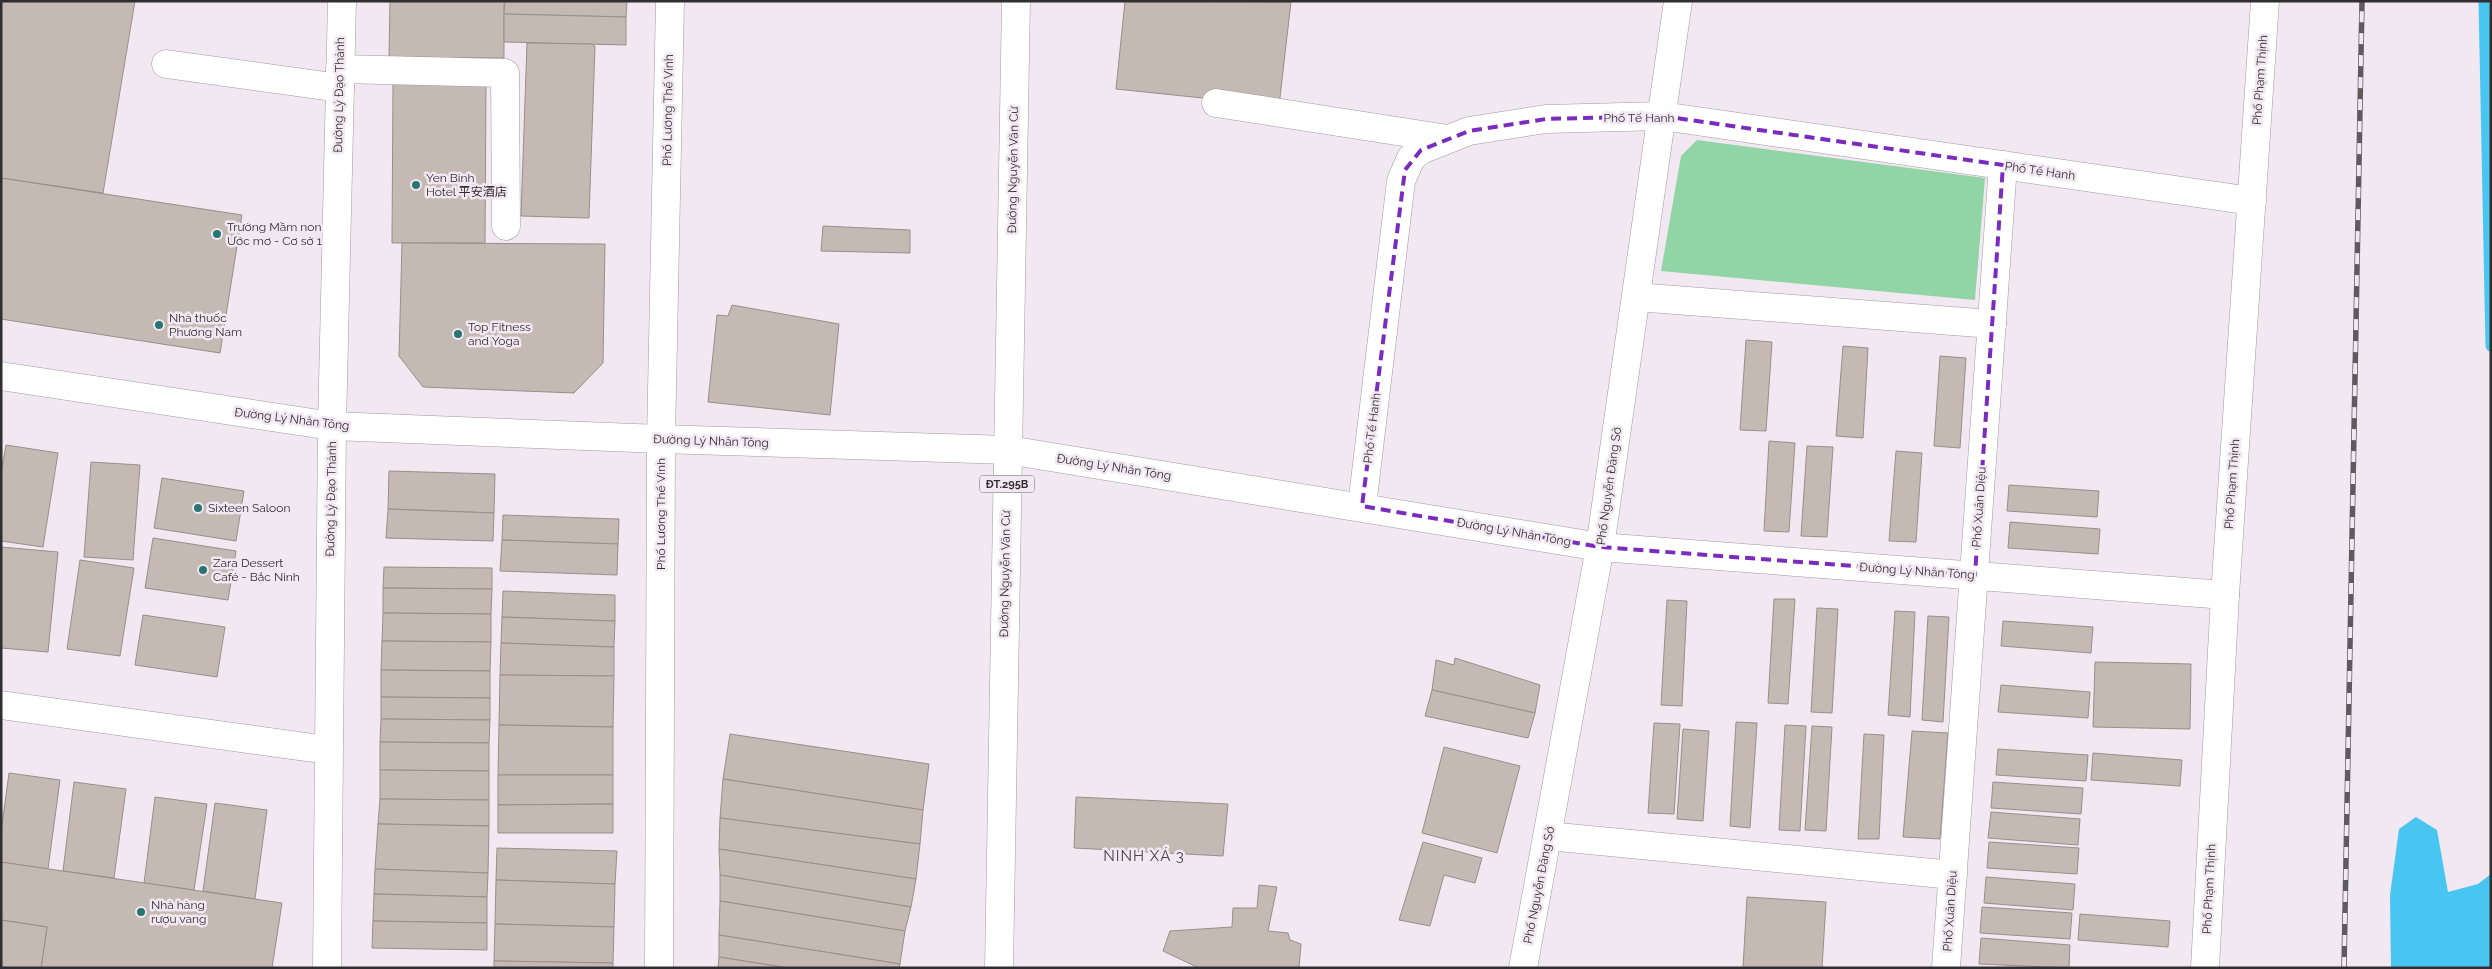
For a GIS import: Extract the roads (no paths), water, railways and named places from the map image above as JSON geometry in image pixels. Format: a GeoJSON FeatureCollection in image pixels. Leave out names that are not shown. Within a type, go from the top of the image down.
{"type":"FeatureCollection","features":[{"type":"Feature","properties":{"kind":"street","name":"Đường Lý Đạo Thành"},"geometry":{"type":"LineString","coordinates":[[327,968],[332,426],[342,1]]}},
{"type":"Feature","properties":{"kind":"street","name":"Phố Lương Thế Vinh"},"geometry":{"type":"LineString","coordinates":[[659,968],[661,439],[670,1]]}},
{"type":"Feature","properties":{"kind":"street","name":"Đường Nguyễn Văn Cừ"},"geometry":{"type":"LineString","coordinates":[[999,968],[1016,1]]}},
{"type":"Feature","properties":{"kind":"street","name":"Phố Nguyễn Đăng Sở"},"geometry":{"type":"LineString","coordinates":[[1523,968],[1600,547],[1678,1]]}},
{"type":"Feature","properties":{"kind":"street","name":"Phố Phạm Thịnh"},"geometry":{"type":"LineString","coordinates":[[2204,968],[2225,595],[2266,1]]}},
{"type":"Feature","properties":{"kind":"street"},"geometry":{"type":"LineString","coordinates":[[166,64],[340,78],[505,73],[506,226]]}},
{"type":"Feature","properties":{"kind":"street"},"geometry":{"type":"LineString","coordinates":[[1216,103],[1448,139]]}},
{"type":"Feature","properties":{"kind":"street","name":"Phố Tế Hanh"},"geometry":{"type":"LineString","coordinates":[[1362,506],[1401,181],[1411,158],[1422,150],[1469,131],[1546,120],[1662,116],[2252,201]]}},
{"type":"Feature","properties":{"kind":"street","name":"Phố Xuân Diệu"},"geometry":{"type":"LineString","coordinates":[[1946,968],[2003,165]]}},
{"type":"Feature","properties":{"kind":"street"},"geometry":{"type":"LineString","coordinates":[[1636,298],[1992,324]]}},
{"type":"Feature","properties":{"kind":"street","name":"Đường Lý Nhân Tông"},"geometry":{"type":"LineString","coordinates":[[1,376],[332,426],[1008,450],[1362,506],[1600,547],[2225,595]]}},
{"type":"Feature","properties":{"kind":"street"},"geometry":{"type":"LineString","coordinates":[[1,705],[328,750]]}},
{"type":"Feature","properties":{"kind":"street"},"geometry":{"type":"LineString","coordinates":[[1548,836],[1953,875]]}},
{"type":"Feature","properties":{"kind":"water"},"geometry":{"type":"Polygon","coordinates":[[[2416,817],[2437,830],[2448,892],[2478,884],[2491,874],[2491,968],[2391,968],[2390,895],[2399,829],[2416,817]]]}},
{"type":"Feature","properties":{"kind":"waterway"},"geometry":{"type":"LineString","coordinates":[[2484,1],[2491,346]]}},
{"type":"Feature","properties":{"kind":"railway"},"geometry":{"type":"LineString","coordinates":[[2344,968],[2362,1]]}},
{"type":"Feature","properties":{"kind":"place","name":"Yen Binh Hotel 平安酒店"},"geometry":{"type":"Point","coordinates":[416,185]}},
{"type":"Feature","properties":{"kind":"place","name":"Trường Mầm non Ước mơ - Cơ sở 1"},"geometry":{"type":"Point","coordinates":[217,234]}},
{"type":"Feature","properties":{"kind":"place","name":"Nhà thuốc Phương Nam"},"geometry":{"type":"Point","coordinates":[159,325]}},
{"type":"Feature","properties":{"kind":"place","name":"Top Fitness and Yoga"},"geometry":{"type":"Point","coordinates":[458,334]}},
{"type":"Feature","properties":{"kind":"place","name":"Sixteen Saloon"},"geometry":{"type":"Point","coordinates":[198,508]}},
{"type":"Feature","properties":{"kind":"place","name":"Zara Dessert Café - Bắc Ninh"},"geometry":{"type":"Point","coordinates":[203,570]}},
{"type":"Feature","properties":{"kind":"place","name":"Nhà hàng rượu vang"},"geometry":{"type":"Point","coordinates":[141,912]}},
{"type":"Feature","properties":{"kind":"district","name":"NINH XÁ 3"},"geometry":{"type":"Point","coordinates":[1144,856]}}]}
